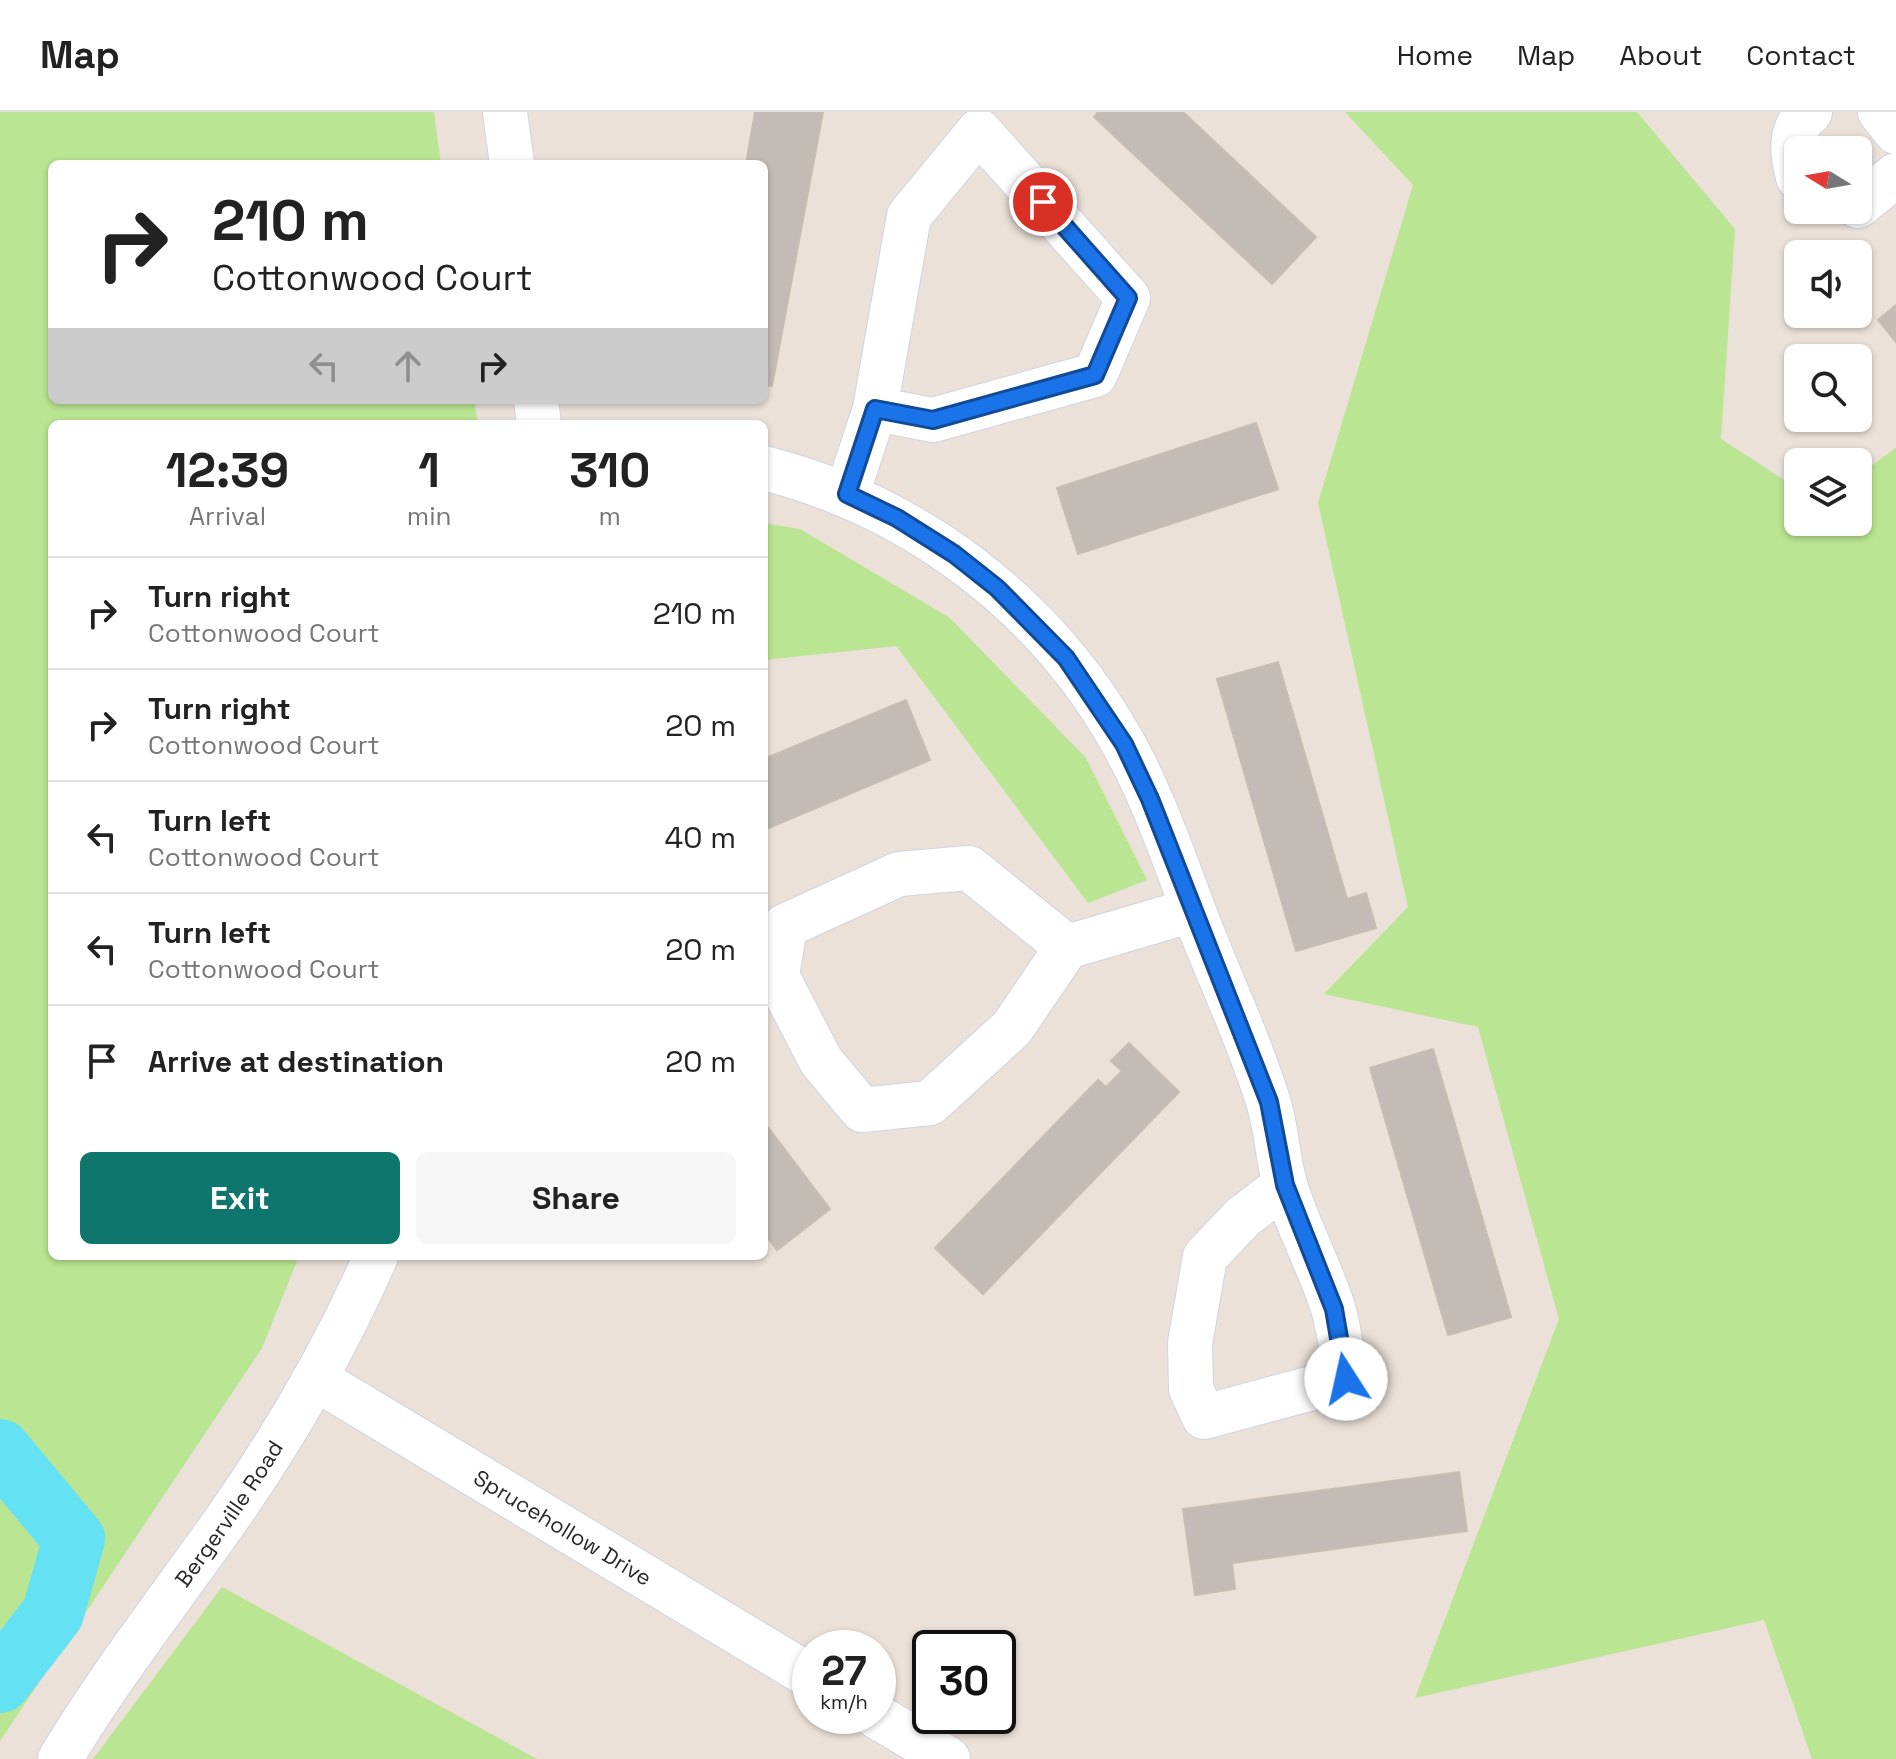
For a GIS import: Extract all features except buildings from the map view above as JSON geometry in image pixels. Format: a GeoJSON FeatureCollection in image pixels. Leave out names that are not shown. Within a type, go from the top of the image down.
{"type":"FeatureCollection","features":[{"type":"Feature","properties":{"kind":"street"},"geometry":{"type":"LineString","coordinates":[[505,112],[511,160]]}},
{"type":"Feature","properties":{"kind":"street"},"geometry":{"type":"LineString","coordinates":[[1794,136],[1803,117],[1810,112]]}},
{"type":"Feature","properties":{"kind":"street"},"geometry":{"type":"LineString","coordinates":[[1880,112],[1896,132]]}},
{"type":"Feature","properties":{"kind":"street"},"geometry":{"type":"LineString","coordinates":[[847,494],[875,409],[909,216],[968,121],[1128,298],[1095,375],[933,420],[875,409]]}},
{"type":"Feature","properties":{"kind":"street"},"geometry":{"type":"LineString","coordinates":[[1872,195],[1896,175]]}},
{"type":"Feature","properties":{"kind":"street"},"geometry":{"type":"LineString","coordinates":[[768,469],[847,494],[897,518],[954,554],[997,588],[1066,658],[1124,744],[1150,799],[1269,1102],[1285,1185],[1334,1309],[1346,1379],[1204,1417],[1191,1389],[1190,1343],[1205,1257],[1243,1217],[1285,1185]]}},
{"type":"Feature","properties":{"kind":"street"},"geometry":{"type":"LineString","coordinates":[[1067,947],[969,868],[899,874],[785,926],[777,976],[821,1061],[862,1110],[930,1103],[1012,1028],[1067,947],[1193,910]]}},
{"type":"Feature","properties":{"kind":"street","name":"Bergerville Road"},"geometry":{"type":"LineString","coordinates":[[60,1759],[86,1715],[229,1516],[316,1379],[374,1260]]}},
{"type":"Feature","properties":{"kind":"street","name":"Sprucehollow Drive"},"geometry":{"type":"LineString","coordinates":[[316,1379],[792,1665]]}},
{"type":"Feature","properties":{"kind":"street"},"geometry":{"type":"LineString","coordinates":[[896,1728],[948,1759]]}},
{"type":"Feature","properties":{"kind":"green space"},"geometry":{"type":"Polygon","coordinates":[[[0,112],[434,112],[440,160],[48,160],[48,404],[475,404],[477,420],[48,420],[48,1260],[297,1260],[262,1348],[0,1741],[0,112]]]}},
{"type":"Feature","properties":{"kind":"green space"},"geometry":{"type":"Polygon","coordinates":[[[1345,112],[1637,112],[1735,229],[1721,439],[1784,480],[1784,536],[1872,536],[1872,465],[1896,448],[1896,1759],[1812,1759],[1764,1620],[1415,1698],[1559,1319],[1478,1027],[1324,994],[1408,907],[1318,503],[1413,185],[1345,112]]]}},
{"type":"Feature","properties":{"kind":"green space"},"geometry":{"type":"Polygon","coordinates":[[[768,524],[800,529],[950,618],[1086,758],[1147,880],[1088,903],[896,646],[768,660],[768,524]]]}},
{"type":"Feature","properties":{"kind":"green space"},"geometry":{"type":"Polygon","coordinates":[[[222,1587],[537,1759],[93,1759],[222,1587]]]}},
{"type":"Feature","properties":{"kind":"waterway"},"geometry":{"type":"LineString","coordinates":[[0,1450],[74,1539],[53,1613],[0,1682]]}},
{"type":"Feature","properties":{"kind":"route"},"geometry":{"type":"LineString","coordinates":[[1043,202],[1128,298],[1095,375],[933,420],[875,409],[847,494],[897,518],[954,554],[997,588],[1066,658],[1124,744],[1150,799],[1269,1102],[1285,1185],[1334,1309],[1346,1379]]}}]}
